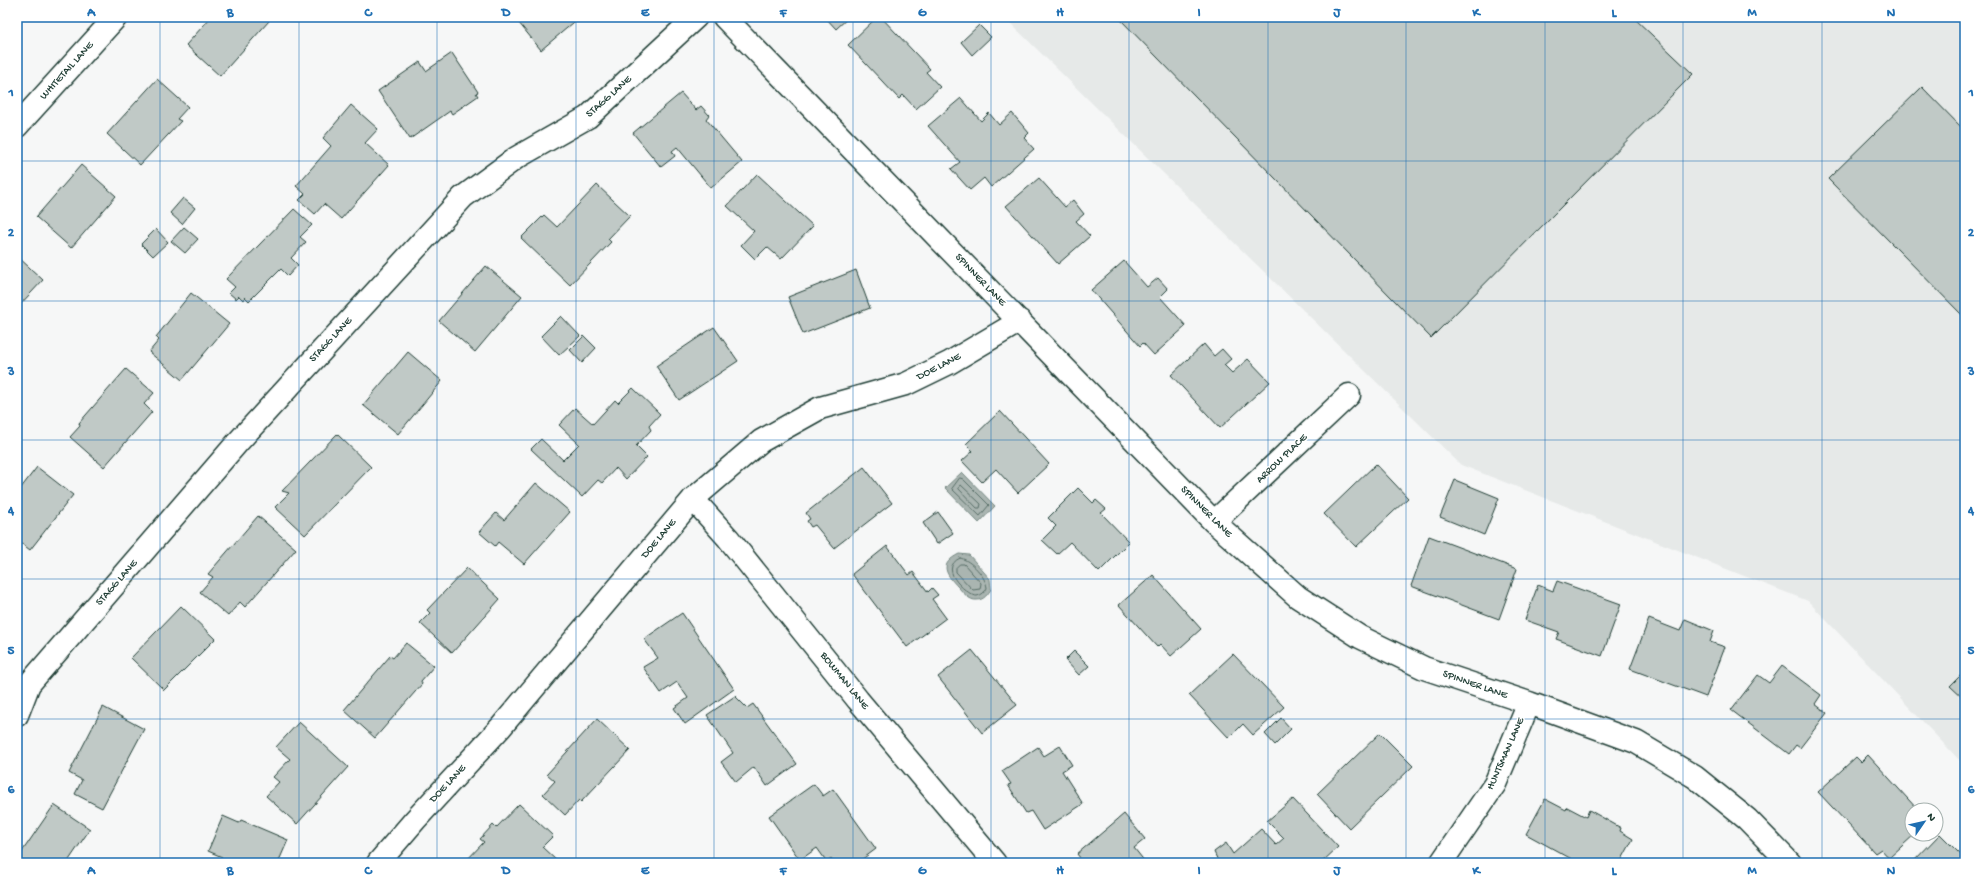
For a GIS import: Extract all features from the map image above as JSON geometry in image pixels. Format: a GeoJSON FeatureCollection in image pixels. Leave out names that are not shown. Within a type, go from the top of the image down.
{"type":"FeatureCollection","features":[{"type":"Feature","properties":{"kind":"street","name":"WHITETAIL LANE"},"geometry":{"type":"LineString","coordinates":[[17,126],[116,17]]}},
{"type":"Feature","properties":{"kind":"street","name":"STAGG LANE"},"geometry":{"type":"LineString","coordinates":[[17,714],[29,684],[232,448],[463,197],[516,158],[588,117],[696,17]]}},
{"type":"Feature","properties":{"kind":"street","name":"SPINNER LANE"},"geometry":{"type":"LineString","coordinates":[[724,17],[1214,522],[1298,597],[1360,637],[1424,668],[1529,703],[1636,742],[1695,776],[1747,819],[1790,863]]}},
{"type":"Feature","properties":{"kind":"street","name":"DOE LANE"},"geometry":{"type":"LineString","coordinates":[[378,863],[415,820],[501,727],[693,499],[761,441],[820,408],[906,384],[949,364],[1020,321]]}},
{"type":"Feature","properties":{"kind":"street","name":"ARROW PLACE"},"geometry":{"type":"LineString","coordinates":[[1214,522],[1349,395]]}},
{"type":"Feature","properties":{"kind":"street","name":"BOWMAN LANE"},"geometry":{"type":"LineString","coordinates":[[693,499],[728,538],[858,700],[995,863]]}},
{"type":"Feature","properties":{"kind":"street","name":"HUNTSMAN LANE"},"geometry":{"type":"LineString","coordinates":[[1441,863],[1495,784],[1529,703]]}},
{"type":"Feature","properties":{"kind":"shaded area"},"geometry":{"type":"Polygon","coordinates":[[[1004,17],[1965,17],[1965,766],[1808,601],[1461,465],[1004,17]]]}},
{"type":"Feature","properties":{"kind":"water"},"geometry":{"type":"Polygon","coordinates":[[[962,472],[995,506],[979,523],[945,488],[962,472]]]}},
{"type":"Feature","properties":{"kind":"water"},"geometry":{"type":"Polygon","coordinates":[[[959,554],[969,555],[990,579],[991,589],[984,598],[974,600],[969,598],[953,582],[947,573],[946,565],[959,554]]]}},
{"type":"Feature","properties":{"kind":"building"},"geometry":{"type":"Polygon","coordinates":[[[211,17],[265,17],[269,21],[220,76],[186,45],[211,17]]]}},
{"type":"Feature","properties":{"kind":"building"},"geometry":{"type":"Polygon","coordinates":[[[514,17],[580,17],[541,50],[514,17]]]}},
{"type":"Feature","properties":{"kind":"building"},"geometry":{"type":"Polygon","coordinates":[[[825,17],[849,17],[836,29],[825,17]]]}},
{"type":"Feature","properties":{"kind":"building"},"geometry":{"type":"Polygon","coordinates":[[[877,17],[881,17],[930,69],[926,72],[940,87],[916,109],[903,95],[899,99],[848,45],[877,17]]]}},
{"type":"Feature","properties":{"kind":"building"},"geometry":{"type":"Polygon","coordinates":[[[1118,17],[1633,17],[1693,74],[1431,338],[1118,17]]]}},
{"type":"Feature","properties":{"kind":"building"},"geometry":{"type":"Polygon","coordinates":[[[979,25],[991,37],[972,55],[961,42],[979,25]]]}},
{"type":"Feature","properties":{"kind":"building"},"geometry":{"type":"Polygon","coordinates":[[[452,53],[478,92],[476,93],[478,96],[452,114],[450,111],[410,139],[378,91],[420,62],[426,71],[452,53]]]}},
{"type":"Feature","properties":{"kind":"building"},"geometry":{"type":"Polygon","coordinates":[[[157,79],[188,107],[177,119],[181,121],[140,165],[107,134],[157,79]]]}},
{"type":"Feature","properties":{"kind":"building"},"geometry":{"type":"Polygon","coordinates":[[[1922,87],[1965,131],[1965,318],[1828,179],[1922,87]]]}},
{"type":"Feature","properties":{"kind":"building"},"geometry":{"type":"Polygon","coordinates":[[[681,93],[696,110],[701,106],[709,115],[706,119],[742,162],[711,188],[677,147],[672,151],[675,156],[661,167],[633,133],[681,93]]]}},
{"type":"Feature","properties":{"kind":"building"},"geometry":{"type":"Polygon","coordinates":[[[961,98],[981,121],[989,113],[999,125],[1012,113],[1029,133],[1024,138],[1034,149],[991,187],[984,178],[970,190],[951,169],[960,162],[928,126],[961,98]]]}},
{"type":"Feature","properties":{"kind":"building"},"geometry":{"type":"Polygon","coordinates":[[[351,105],[378,129],[365,143],[389,165],[341,219],[324,204],[315,214],[299,200],[305,194],[296,186],[331,146],[323,138],[351,105]]]}},
{"type":"Feature","properties":{"kind":"building"},"geometry":{"type":"Polygon","coordinates":[[[81,165],[116,196],[71,248],[36,217],[81,165]]]}},
{"type":"Feature","properties":{"kind":"building"},"geometry":{"type":"Polygon","coordinates":[[[757,174],[813,226],[781,259],[767,247],[755,259],[741,245],[754,231],[727,206],[757,174]]]}},
{"type":"Feature","properties":{"kind":"building"},"geometry":{"type":"Polygon","coordinates":[[[1039,178],[1065,207],[1073,200],[1084,214],[1076,221],[1090,236],[1058,264],[1006,206],[1039,178]]]}},
{"type":"Feature","properties":{"kind":"building"},"geometry":{"type":"Polygon","coordinates":[[[597,185],[630,216],[608,239],[611,242],[570,285],[521,238],[544,215],[557,227],[597,185]]]}},
{"type":"Feature","properties":{"kind":"building"},"geometry":{"type":"Polygon","coordinates":[[[183,198],[195,208],[182,224],[170,213],[183,198]]]}},
{"type":"Feature","properties":{"kind":"building"},"geometry":{"type":"Polygon","coordinates":[[[294,209],[312,225],[300,237],[306,242],[291,258],[298,265],[288,276],[281,269],[249,301],[245,297],[243,300],[239,296],[236,299],[229,293],[235,287],[226,279],[294,209]]]}},
{"type":"Feature","properties":{"kind":"building"},"geometry":{"type":"Polygon","coordinates":[[[184,227],[198,239],[185,253],[171,241],[184,227]]]}},
{"type":"Feature","properties":{"kind":"building"},"geometry":{"type":"Polygon","coordinates":[[[156,229],[168,242],[153,256],[141,244],[156,229]]]}},
{"type":"Feature","properties":{"kind":"building"},"geometry":{"type":"Polygon","coordinates":[[[17,256],[43,280],[17,308],[17,256]]]}},
{"type":"Feature","properties":{"kind":"building"},"geometry":{"type":"Polygon","coordinates":[[[1124,261],[1147,287],[1158,278],[1168,289],[1160,297],[1186,326],[1154,355],[1143,343],[1140,346],[1091,290],[1124,261]]]}},
{"type":"Feature","properties":{"kind":"building"},"geometry":{"type":"Polygon","coordinates":[[[486,266],[522,296],[475,352],[439,321],[486,266]]]}},
{"type":"Feature","properties":{"kind":"building"},"geometry":{"type":"Polygon","coordinates":[[[856,270],[870,308],[803,334],[788,297],[856,270]]]}},
{"type":"Feature","properties":{"kind":"building"},"geometry":{"type":"Polygon","coordinates":[[[191,293],[229,324],[182,380],[149,352],[159,340],[156,337],[191,293]]]}},
{"type":"Feature","properties":{"kind":"building"},"geometry":{"type":"Polygon","coordinates":[[[561,316],[580,336],[559,355],[541,336],[561,316]]]}},
{"type":"Feature","properties":{"kind":"building"},"geometry":{"type":"Polygon","coordinates":[[[714,327],[738,361],[679,400],[656,366],[714,327]]]}},
{"type":"Feature","properties":{"kind":"building"},"geometry":{"type":"Polygon","coordinates":[[[584,336],[596,348],[582,363],[570,350],[584,336]]]}},
{"type":"Feature","properties":{"kind":"building"},"geometry":{"type":"Polygon","coordinates":[[[1204,344],[1214,356],[1222,349],[1231,359],[1224,365],[1232,373],[1248,359],[1270,382],[1220,428],[1171,375],[1204,344]]]}},
{"type":"Feature","properties":{"kind":"building"},"geometry":{"type":"Polygon","coordinates":[[[408,352],[442,381],[398,434],[363,405],[408,352]]]}},
{"type":"Feature","properties":{"kind":"building"},"geometry":{"type":"Polygon","coordinates":[[[126,369],[154,393],[144,404],[152,412],[104,467],[70,437],[80,426],[79,423],[126,369]]]}},
{"type":"Feature","properties":{"kind":"building"},"geometry":{"type":"Polygon","coordinates":[[[633,388],[660,414],[649,426],[651,430],[636,446],[647,457],[626,479],[616,468],[602,483],[598,480],[582,497],[531,449],[541,439],[563,460],[579,444],[559,425],[575,408],[593,424],[615,400],[618,403],[633,388]]]}},
{"type":"Feature","properties":{"kind":"building"},"geometry":{"type":"Polygon","coordinates":[[[1000,411],[1049,464],[1018,493],[996,469],[982,482],[962,461],[973,451],[966,444],[1000,411]]]}},
{"type":"Feature","properties":{"kind":"building"},"geometry":{"type":"Polygon","coordinates":[[[337,434],[371,467],[305,535],[275,507],[289,493],[282,491],[337,434]]]}},
{"type":"Feature","properties":{"kind":"building"},"geometry":{"type":"Polygon","coordinates":[[[1376,464],[1408,498],[1356,547],[1324,514],[1376,464]]]}},
{"type":"Feature","properties":{"kind":"building"},"geometry":{"type":"Polygon","coordinates":[[[37,467],[73,495],[30,550],[17,540],[17,493],[37,467]]]}},
{"type":"Feature","properties":{"kind":"building"},"geometry":{"type":"Polygon","coordinates":[[[864,467],[892,503],[834,548],[815,525],[811,527],[807,521],[810,519],[806,513],[864,467]]]}},
{"type":"Feature","properties":{"kind":"building"},"geometry":{"type":"Polygon","coordinates":[[[1455,480],[1499,498],[1484,535],[1440,517],[1455,480]]]}},
{"type":"Feature","properties":{"kind":"building"},"geometry":{"type":"Polygon","coordinates":[[[536,483],[570,512],[524,564],[498,542],[495,546],[479,532],[496,513],[504,520],[536,483]]]}},
{"type":"Feature","properties":{"kind":"building"},"geometry":{"type":"Polygon","coordinates":[[[1078,488],[1093,503],[1096,500],[1106,509],[1101,513],[1129,542],[1099,572],[1070,542],[1057,554],[1042,540],[1056,526],[1048,518],[1078,488]]]}},
{"type":"Feature","properties":{"kind":"building"},"geometry":{"type":"Polygon","coordinates":[[[938,512],[953,533],[937,544],[923,523],[938,512]]]}},
{"type":"Feature","properties":{"kind":"building"},"geometry":{"type":"Polygon","coordinates":[[[258,516],[296,549],[245,607],[240,602],[228,616],[200,592],[213,577],[208,574],[258,516]]]}},
{"type":"Feature","properties":{"kind":"building"},"geometry":{"type":"Polygon","coordinates":[[[1429,536],[1517,569],[1499,619],[1411,586],[1429,536]]]}},
{"type":"Feature","properties":{"kind":"building"},"geometry":{"type":"Polygon","coordinates":[[[887,546],[909,575],[913,572],[928,592],[932,588],[938,595],[932,599],[946,618],[907,647],[852,574],[887,546]]]}},
{"type":"Feature","properties":{"kind":"building"},"geometry":{"type":"Polygon","coordinates":[[[467,568],[500,599],[452,653],[420,623],[430,613],[427,610],[467,568]]]}},
{"type":"Feature","properties":{"kind":"building"},"geometry":{"type":"Polygon","coordinates":[[[1153,575],[1201,629],[1171,656],[1160,644],[1157,647],[1119,605],[1153,575]]]}},
{"type":"Feature","properties":{"kind":"building"},"geometry":{"type":"Polygon","coordinates":[[[1557,581],[1621,604],[1602,656],[1556,639],[1559,632],[1525,620],[1538,585],[1553,591],[1557,581]]]}},
{"type":"Feature","properties":{"kind":"building"},"geometry":{"type":"Polygon","coordinates":[[[181,606],[215,639],[164,690],[131,658],[181,606]]]}},
{"type":"Feature","properties":{"kind":"building"},"geometry":{"type":"Polygon","coordinates":[[[682,613],[734,689],[685,724],[674,708],[688,698],[677,682],[661,693],[643,667],[658,658],[644,639],[682,613]]]}},
{"type":"Feature","properties":{"kind":"building"},"geometry":{"type":"Polygon","coordinates":[[[1649,619],[1680,631],[1685,619],[1714,631],[1710,642],[1725,647],[1706,697],[1630,669],[1649,619]]]}},
{"type":"Feature","properties":{"kind":"building"},"geometry":{"type":"Polygon","coordinates":[[[406,643],[434,666],[421,681],[422,684],[375,738],[344,710],[390,656],[393,658],[406,643]]]}},
{"type":"Feature","properties":{"kind":"building"},"geometry":{"type":"Polygon","coordinates":[[[972,650],[1017,705],[982,733],[938,677],[972,650]]]}},
{"type":"Feature","properties":{"kind":"building"},"geometry":{"type":"Polygon","coordinates":[[[1074,651],[1089,666],[1079,675],[1065,660],[1074,651]]]}},
{"type":"Feature","properties":{"kind":"building"},"geometry":{"type":"Polygon","coordinates":[[[1233,654],[1284,707],[1253,735],[1243,724],[1229,738],[1189,695],[1233,654]]]}},
{"type":"Feature","properties":{"kind":"building"},"geometry":{"type":"Polygon","coordinates":[[[1782,666],[1821,695],[1815,704],[1827,713],[1800,748],[1796,745],[1789,754],[1731,710],[1758,675],[1769,683],[1782,666]]]}},
{"type":"Feature","properties":{"kind":"building"},"geometry":{"type":"Polygon","coordinates":[[[1965,671],[1965,700],[1950,686],[1965,671]]]}},
{"type":"Feature","properties":{"kind":"building"},"geometry":{"type":"Polygon","coordinates":[[[735,696],[747,708],[753,704],[797,764],[767,786],[754,767],[736,782],[721,762],[733,753],[707,715],[735,696]]]}},
{"type":"Feature","properties":{"kind":"building"},"geometry":{"type":"Polygon","coordinates":[[[103,707],[144,729],[102,808],[75,794],[82,780],[69,773],[103,707]]]}},
{"type":"Feature","properties":{"kind":"building"},"geometry":{"type":"Polygon","coordinates":[[[1281,718],[1291,729],[1275,745],[1265,734],[1281,718]]]}},
{"type":"Feature","properties":{"kind":"building"},"geometry":{"type":"Polygon","coordinates":[[[597,719],[630,750],[581,802],[579,800],[565,815],[543,794],[555,781],[547,774],[597,719]]]}},
{"type":"Feature","properties":{"kind":"building"},"geometry":{"type":"Polygon","coordinates":[[[299,722],[348,767],[297,824],[266,796],[279,782],[273,777],[290,759],[276,747],[299,722]]]}},
{"type":"Feature","properties":{"kind":"building"},"geometry":{"type":"Polygon","coordinates":[[[1380,733],[1413,766],[1349,828],[1317,794],[1380,733]]]}},
{"type":"Feature","properties":{"kind":"building"},"geometry":{"type":"Polygon","coordinates":[[[1060,746],[1072,765],[1062,771],[1083,804],[1043,830],[1031,811],[1026,813],[1008,785],[1011,784],[1002,771],[1038,747],[1044,756],[1060,746]]]}},
{"type":"Feature","properties":{"kind":"building"},"geometry":{"type":"Polygon","coordinates":[[[1868,755],[1911,802],[1904,802],[1904,842],[1906,842],[1889,858],[1881,849],[1875,853],[1818,792],[1856,757],[1861,762],[1868,755]]]}},
{"type":"Feature","properties":{"kind":"building"},"geometry":{"type":"Polygon","coordinates":[[[814,784],[823,796],[833,789],[876,849],[857,863],[834,863],[831,859],[827,862],[817,848],[800,860],[769,816],[814,784]]]}},
{"type":"Feature","properties":{"kind":"building"},"geometry":{"type":"Polygon","coordinates":[[[1293,799],[1338,847],[1321,863],[1222,863],[1218,861],[1214,852],[1226,843],[1233,854],[1261,829],[1276,845],[1284,838],[1267,821],[1293,799]]]}},
{"type":"Feature","properties":{"kind":"building"},"geometry":{"type":"Polygon","coordinates":[[[1545,799],[1566,810],[1567,807],[1586,817],[1589,810],[1621,828],[1620,831],[1633,839],[1620,863],[1579,863],[1526,834],[1545,799]]]}},
{"type":"Feature","properties":{"kind":"building"},"geometry":{"type":"Polygon","coordinates":[[[519,804],[553,836],[542,847],[557,861],[554,863],[464,863],[484,842],[480,839],[493,825],[496,828],[519,804]]]}},
{"type":"Feature","properties":{"kind":"building"},"geometry":{"type":"Polygon","coordinates":[[[54,805],[90,829],[67,863],[17,863],[17,859],[54,805]]]}},
{"type":"Feature","properties":{"kind":"building"},"geometry":{"type":"Polygon","coordinates":[[[1124,814],[1145,839],[1134,848],[1146,863],[1084,863],[1077,854],[1124,814]]]}},
{"type":"Feature","properties":{"kind":"building"},"geometry":{"type":"Polygon","coordinates":[[[223,816],[239,823],[241,820],[288,840],[278,863],[219,863],[222,857],[208,851],[223,816]]]}},
{"type":"Feature","properties":{"kind":"building"},"geometry":{"type":"Polygon","coordinates":[[[1944,838],[1965,859],[1965,863],[1912,863],[1932,842],[1944,842],[1944,838]]]}}]}
